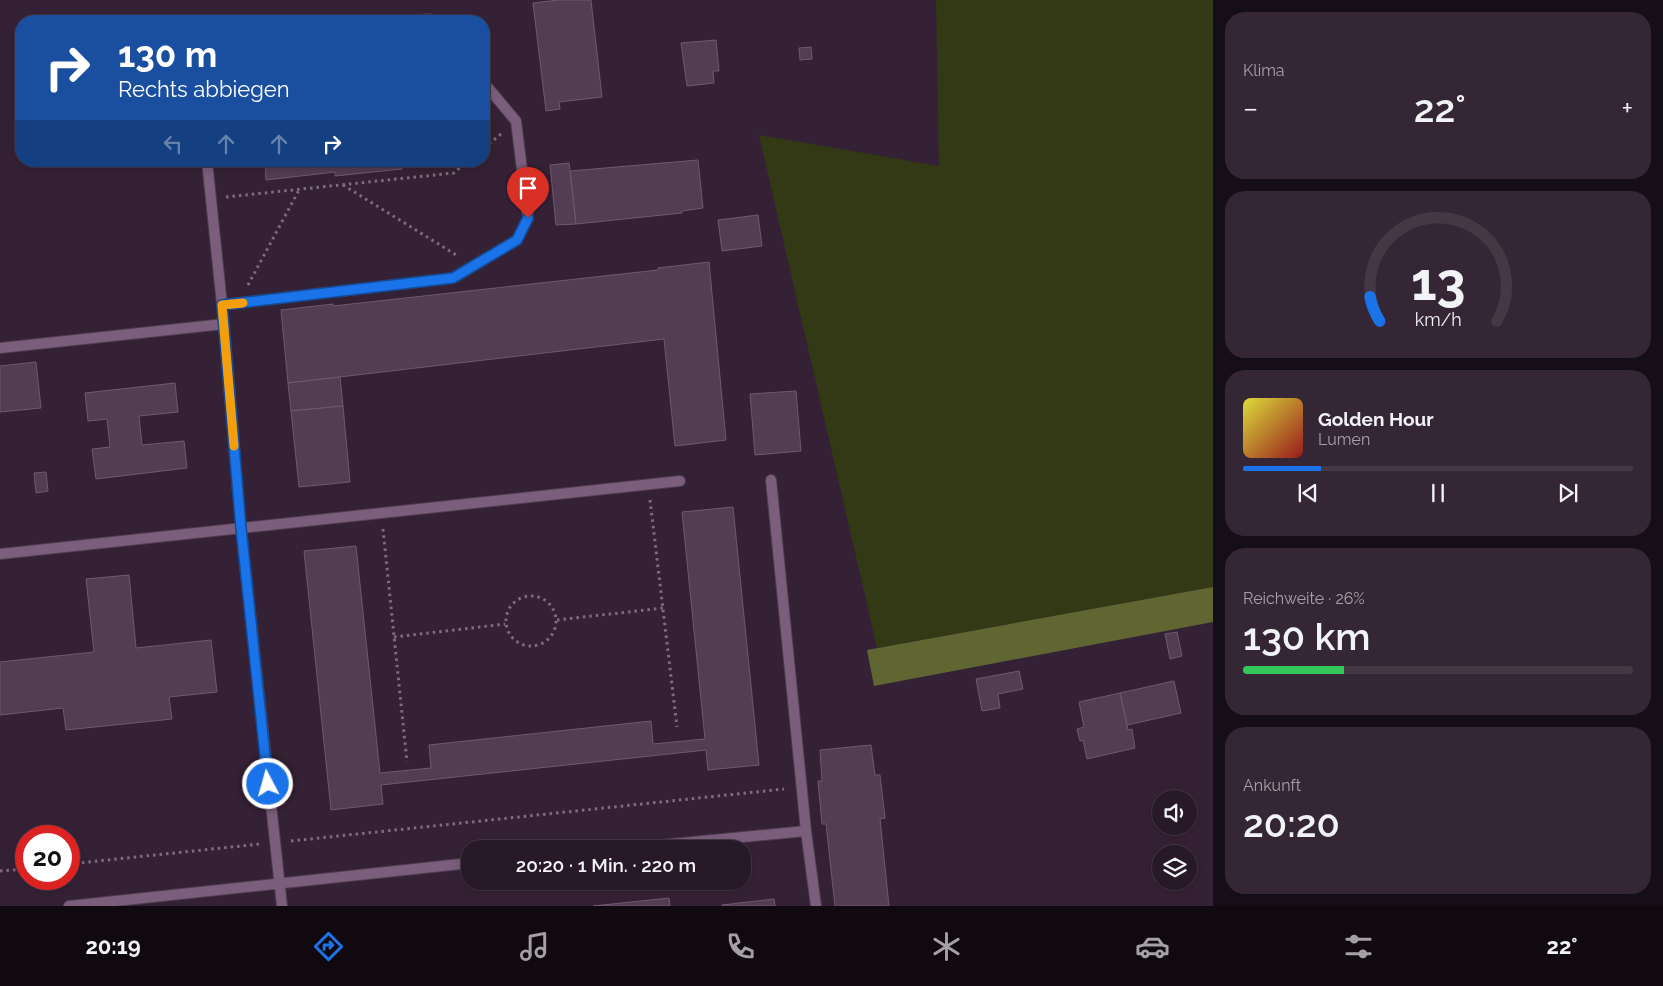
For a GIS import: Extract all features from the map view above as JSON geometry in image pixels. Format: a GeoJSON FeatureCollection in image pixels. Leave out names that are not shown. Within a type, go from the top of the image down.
{"type":"FeatureCollection","features":[{"type":"Feature","properties":{"kind":"lane"},"geometry":{"type":"LineString","coordinates":[[222,305],[453,278],[517,240],[528,218],[516,121],[490,90]]}},
{"type":"Feature","properties":{"kind":"lane"},"geometry":{"type":"LineString","coordinates":[[208,167],[224,324],[241,528],[282,906]]}},
{"type":"Feature","properties":{"kind":"lane"},"geometry":{"type":"LineString","coordinates":[[0,348],[224,324]]}},
{"type":"Feature","properties":{"kind":"lane"},"geometry":{"type":"LineString","coordinates":[[771,480],[806,831],[816,906]]}},
{"type":"Feature","properties":{"kind":"lane"},"geometry":{"type":"LineString","coordinates":[[0,554],[680,481]]}},
{"type":"Feature","properties":{"kind":"lane"},"geometry":{"type":"LineString","coordinates":[[712,840],[806,831]]}},
{"type":"Feature","properties":{"kind":"lane"},"geometry":{"type":"LineString","coordinates":[[69,906],[461,864]]}},
{"type":"Feature","properties":{"kind":"path"},"geometry":{"type":"LineString","coordinates":[[211,199],[454,173],[461,167]]}},
{"type":"Feature","properties":{"kind":"path"},"geometry":{"type":"LineString","coordinates":[[343,185],[474,266]]}},
{"type":"Feature","properties":{"kind":"path"},"geometry":{"type":"LineString","coordinates":[[239,303],[299,190]]}},
{"type":"Feature","properties":{"kind":"path"},"geometry":{"type":"LineString","coordinates":[[648,484],[677,727]]}},
{"type":"Feature","properties":{"kind":"path"},"geometry":{"type":"LineString","coordinates":[[381,514],[406,762]]}},
{"type":"Feature","properties":{"kind":"path"},"geometry":{"type":"LineString","coordinates":[[530,595],[538,596],[552,606],[557,620],[551,638],[537,647],[520,645],[509,636],[505,624],[508,608],[519,598],[530,595]]}},
{"type":"Feature","properties":{"kind":"path"},"geometry":{"type":"LineString","coordinates":[[557,620],[663,608]]}},
{"type":"Feature","properties":{"kind":"path"},"geometry":{"type":"LineString","coordinates":[[394,637],[505,624]]}},
{"type":"Feature","properties":{"kind":"path"},"geometry":{"type":"LineString","coordinates":[[80,863],[802,787]]}},
{"type":"Feature","properties":{"kind":"path"},"geometry":{"type":"LineString","coordinates":[[0,871],[15,870]]}},
{"type":"Feature","properties":{"kind":"green space"},"geometry":{"type":"Polygon","coordinates":[[[936,0],[1213,0],[1213,587],[877,648],[759,135],[939,166],[936,0]]]}},
{"type":"Feature","properties":{"kind":"green space"},"geometry":{"type":"Polygon","coordinates":[[[1213,587],[1213,622],[874,686],[867,650],[1213,587]]]}},
{"type":"Feature","properties":{"kind":"building"},"geometry":{"type":"Polygon","coordinates":[[[558,0],[591,0],[602,97],[559,102],[560,109],[546,111],[533,3],[558,0]]]}},
{"type":"Feature","properties":{"kind":"building"},"geometry":{"type":"Polygon","coordinates":[[[716,40],[719,71],[713,71],[714,83],[687,86],[681,43],[716,40]]]}},
{"type":"Feature","properties":{"kind":"building"},"geometry":{"type":"Polygon","coordinates":[[[811,47],[812,59],[800,60],[799,48],[811,47]]]}},
{"type":"Feature","properties":{"kind":"building"},"geometry":{"type":"Polygon","coordinates":[[[698,160],[703,208],[682,211],[682,213],[576,224],[570,171],[698,160]]]}},
{"type":"Feature","properties":{"kind":"building"},"geometry":{"type":"Polygon","coordinates":[[[569,163],[576,224],[556,225],[550,165],[569,163]]]}},
{"type":"Feature","properties":{"kind":"building"},"geometry":{"type":"Polygon","coordinates":[[[265,167],[402,167],[402,169],[335,176],[335,172],[266,180],[265,167]]]}},
{"type":"Feature","properties":{"kind":"building"},"geometry":{"type":"Polygon","coordinates":[[[758,215],[762,246],[722,251],[718,220],[758,215]]]}},
{"type":"Feature","properties":{"kind":"building"},"geometry":{"type":"Polygon","coordinates":[[[709,262],[726,440],[675,446],[664,339],[288,383],[281,310],[333,304],[333,306],[658,270],[658,268],[709,262]]]}},
{"type":"Feature","properties":{"kind":"building"},"geometry":{"type":"Polygon","coordinates":[[[36,362],[41,408],[0,412],[0,366],[36,362]]]}},
{"type":"Feature","properties":{"kind":"building"},"geometry":{"type":"Polygon","coordinates":[[[340,377],[343,406],[291,411],[288,383],[340,377]]]}},
{"type":"Feature","properties":{"kind":"building"},"geometry":{"type":"Polygon","coordinates":[[[175,383],[178,412],[139,416],[142,445],[184,441],[187,468],[96,479],[92,449],[110,447],[107,419],[88,421],[85,393],[175,383]]]}},
{"type":"Feature","properties":{"kind":"building"},"geometry":{"type":"Polygon","coordinates":[[[796,391],[801,451],[755,455],[750,394],[796,391]]]}},
{"type":"Feature","properties":{"kind":"building"},"geometry":{"type":"Polygon","coordinates":[[[343,406],[350,482],[299,487],[291,411],[343,406]]]}},
{"type":"Feature","properties":{"kind":"building"},"geometry":{"type":"Polygon","coordinates":[[[46,472],[48,491],[36,493],[34,473],[46,472]]]}},
{"type":"Feature","properties":{"kind":"building"},"geometry":{"type":"Polygon","coordinates":[[[733,507],[759,765],[708,770],[706,750],[381,785],[383,804],[331,810],[304,551],[356,546],[380,773],[431,768],[429,745],[651,721],[653,744],[705,739],[682,512],[733,507]]]}},
{"type":"Feature","properties":{"kind":"building"},"geometry":{"type":"Polygon","coordinates":[[[129,575],[136,648],[211,640],[217,692],[169,697],[172,719],[66,730],[63,708],[0,715],[0,662],[94,652],[86,579],[129,575]]]}},
{"type":"Feature","properties":{"kind":"building"},"geometry":{"type":"Polygon","coordinates":[[[1177,632],[1182,656],[1170,659],[1165,634],[1177,632]]]}},
{"type":"Feature","properties":{"kind":"building"},"geometry":{"type":"Polygon","coordinates":[[[1019,671],[1023,689],[998,694],[1000,708],[982,711],[976,679],[1019,671]]]}},
{"type":"Feature","properties":{"kind":"building"},"geometry":{"type":"Polygon","coordinates":[[[1174,681],[1181,713],[1127,725],[1120,693],[1174,681]]]}},
{"type":"Feature","properties":{"kind":"building"},"geometry":{"type":"Polygon","coordinates":[[[1120,693],[1128,730],[1132,729],[1135,748],[1087,759],[1083,740],[1080,741],[1077,729],[1084,727],[1079,702],[1120,693]]]}},
{"type":"Feature","properties":{"kind":"building"},"geometry":{"type":"Polygon","coordinates":[[[871,745],[875,775],[880,775],[885,818],[880,819],[889,906],[835,906],[826,824],[822,824],[818,781],[822,781],[820,750],[871,745]]]}},
{"type":"Feature","properties":{"kind":"building"},"geometry":{"type":"Polygon","coordinates":[[[669,898],[670,906],[593,906],[669,898]]]}},
{"type":"Feature","properties":{"kind":"building"},"geometry":{"type":"Polygon","coordinates":[[[774,899],[775,906],[722,906],[722,905],[774,899]]]}},
{"type":"Feature","properties":{"kind":"slow traffic"},"geometry":{"type":"LineString","coordinates":[[234,446],[222,305],[243,303]]}},
{"type":"Feature","properties":{"kind":"route"},"geometry":{"type":"LineString","coordinates":[[268,784],[241,528],[222,305],[453,278],[517,240],[528,218]]}}]}
